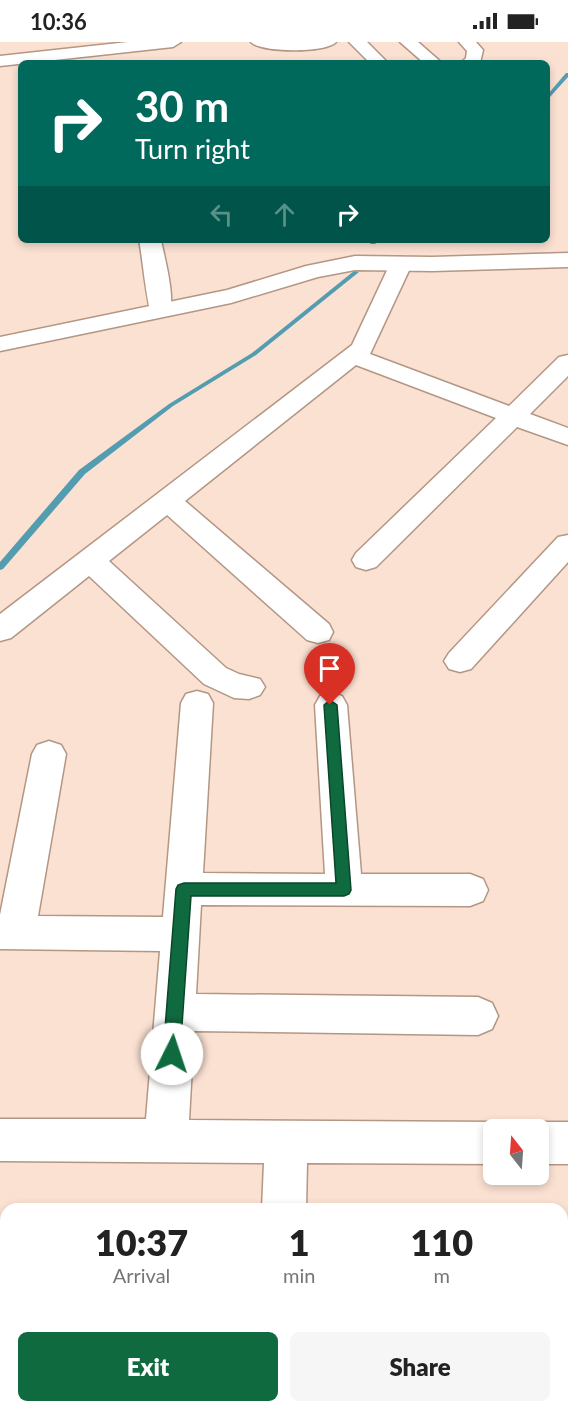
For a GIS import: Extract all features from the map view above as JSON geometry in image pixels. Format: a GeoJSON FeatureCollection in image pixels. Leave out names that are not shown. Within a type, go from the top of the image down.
{"type":"FeatureCollection","features":[{"type":"Feature","properties":{"kind":"street"},"geometry":{"type":"LineString","coordinates":[[260,46],[294,46],[328,42]]}},
{"type":"Feature","properties":{"kind":"street"},"geometry":{"type":"LineString","coordinates":[[357,42],[377,60]]}},
{"type":"Feature","properties":{"kind":"street"},"geometry":{"type":"LineString","coordinates":[[408,42],[430,60]]}},
{"type":"Feature","properties":{"kind":"street"},"geometry":{"type":"LineString","coordinates":[[467,42],[475,50],[474,60]]}},
{"type":"Feature","properties":{"kind":"street"},"geometry":{"type":"LineString","coordinates":[[24,60],[118,56],[178,46]]}},
{"type":"Feature","properties":{"kind":"street"},"geometry":{"type":"LineString","coordinates":[[260,46],[294,55],[298,60]]}},
{"type":"Feature","properties":{"kind":"street"},"geometry":{"type":"LineString","coordinates":[[0,61],[18,60]]}},
{"type":"Feature","properties":{"kind":"street"},"geometry":{"type":"LineString","coordinates":[[151,243],[158,282],[159,310]]}},
{"type":"Feature","properties":{"kind":"street"},"geometry":{"type":"LineString","coordinates":[[0,344],[231,296],[314,271],[345,265],[568,260]]}},
{"type":"Feature","properties":{"kind":"street"},"geometry":{"type":"LineString","coordinates":[[0,630],[362,349],[400,264]]}},
{"type":"Feature","properties":{"kind":"street"},"geometry":{"type":"LineString","coordinates":[[353,356],[568,437]]}},
{"type":"Feature","properties":{"kind":"street"},"geometry":{"type":"LineString","coordinates":[[366,560],[568,362]]}},
{"type":"Feature","properties":{"kind":"street"},"geometry":{"type":"LineString","coordinates":[[167,500],[318,632]]}},
{"type":"Feature","properties":{"kind":"street"},"geometry":{"type":"LineString","coordinates":[[460,661],[568,544]]}},
{"type":"Feature","properties":{"kind":"street"},"geometry":{"type":"LineString","coordinates":[[91,560],[215,676],[234,686],[249,687]]}},
{"type":"Feature","properties":{"kind":"street"},"geometry":{"type":"LineString","coordinates":[[166,1141],[197,703]]}},
{"type":"Feature","properties":{"kind":"street"},"geometry":{"type":"LineString","coordinates":[[330,705],[344,890]]}},
{"type":"Feature","properties":{"kind":"street"},"geometry":{"type":"LineString","coordinates":[[49,754],[8,932],[180,934]]}},
{"type":"Feature","properties":{"kind":"street"},"geometry":{"type":"LineString","coordinates":[[184,889],[470,890]]}},
{"type":"Feature","properties":{"kind":"street"},"geometry":{"type":"LineString","coordinates":[[175,1012],[478,1016]]}},
{"type":"Feature","properties":{"kind":"street"},"geometry":{"type":"LineString","coordinates":[[0,1140],[483,1143]]}},
{"type":"Feature","properties":{"kind":"street"},"geometry":{"type":"LineString","coordinates":[[284,1203],[286,1142]]}},
{"type":"Feature","properties":{"kind":"street"},"geometry":{"type":"LineString","coordinates":[[549,1143],[568,1143]]}},
{"type":"Feature","properties":{"kind":"waterway"},"geometry":{"type":"LineString","coordinates":[[550,94],[568,74]]}},
{"type":"Feature","properties":{"kind":"waterway"},"geometry":{"type":"LineString","coordinates":[[0,567],[82,472],[171,405],[254,354],[356,272]]}},
{"type":"Feature","properties":{"kind":"route"},"geometry":{"type":"LineString","coordinates":[[172,1054],[184,889],[344,890],[330,705]]}}]}
